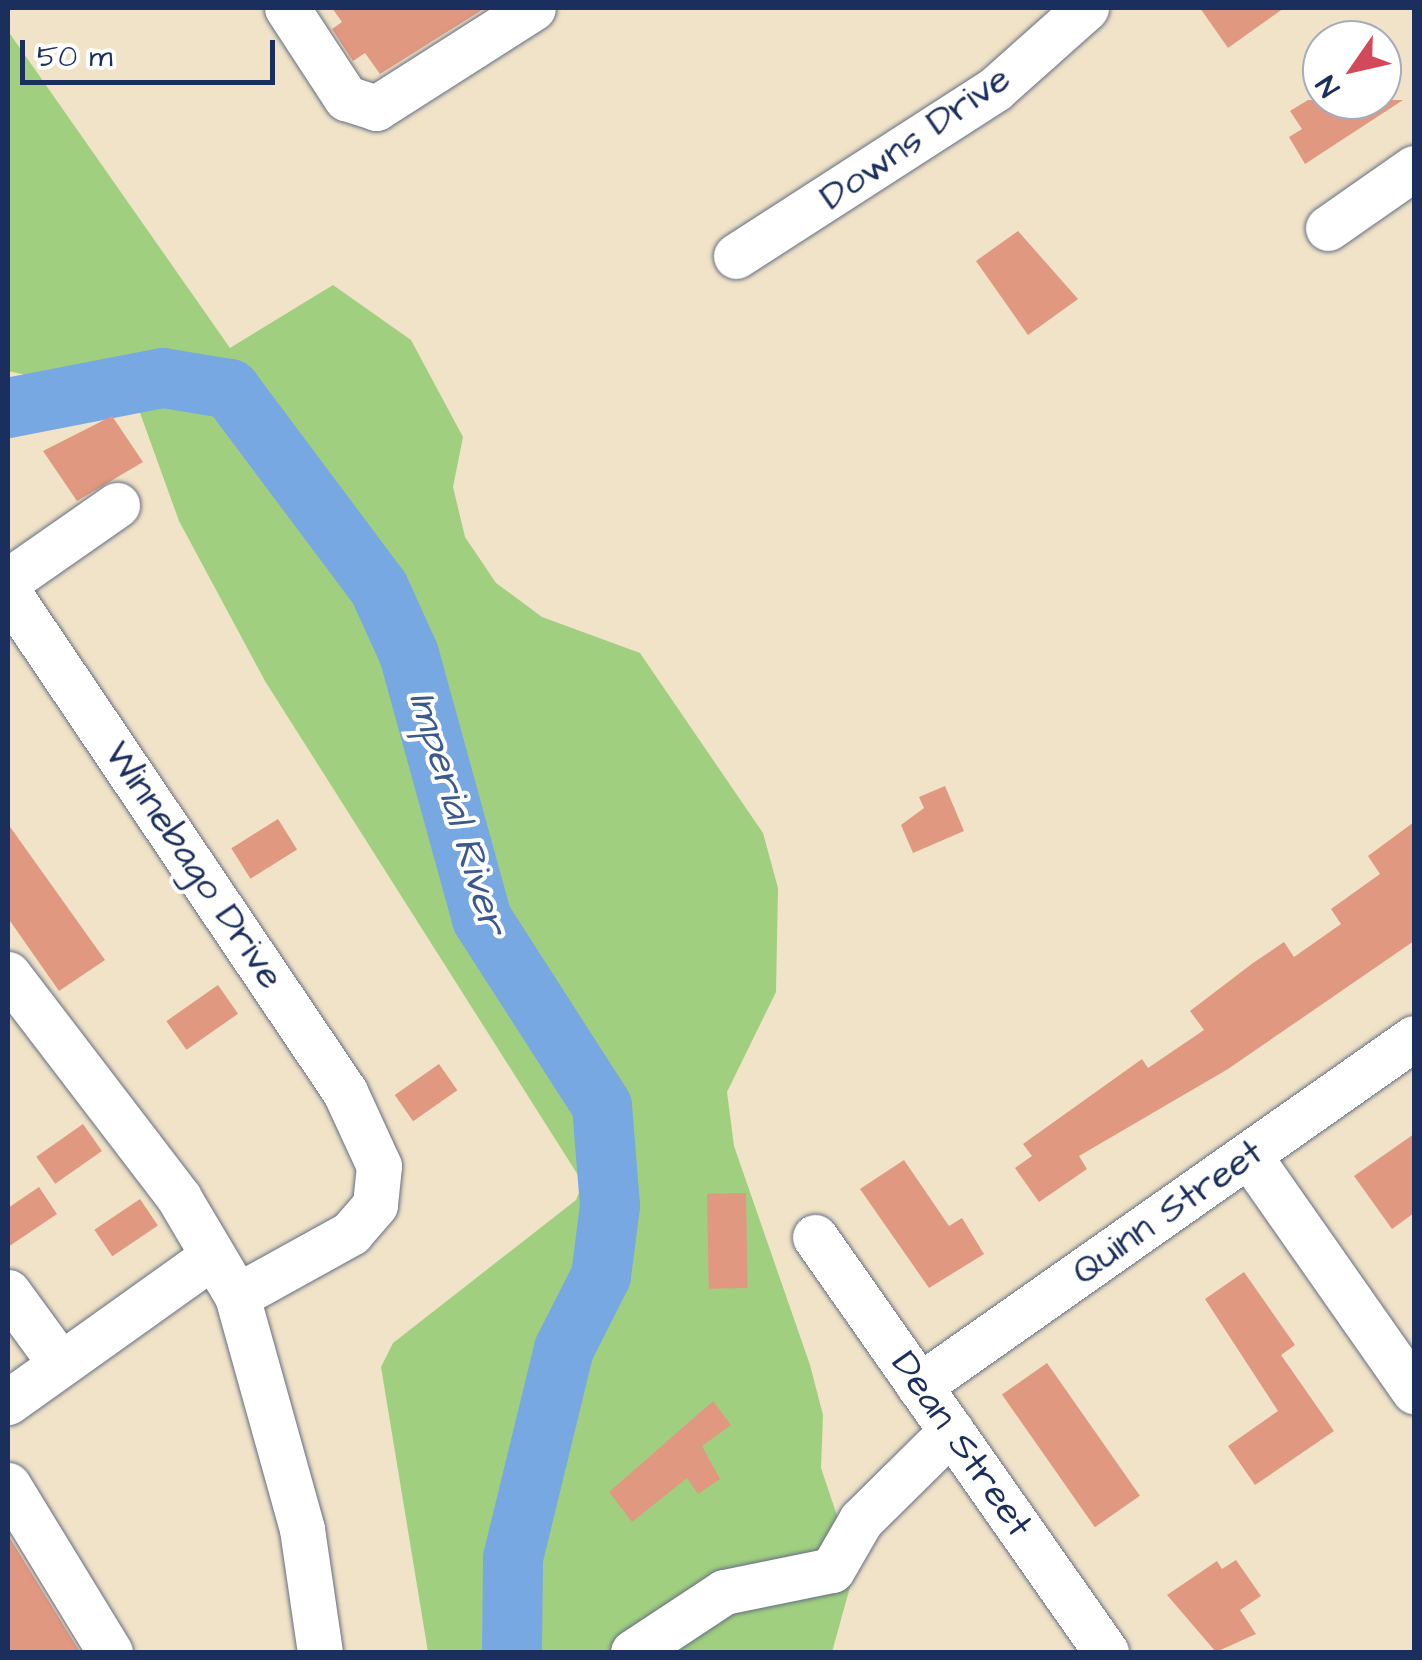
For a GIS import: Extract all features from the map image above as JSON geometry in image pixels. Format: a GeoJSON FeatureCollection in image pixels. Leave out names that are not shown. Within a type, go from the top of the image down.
{"type":"FeatureCollection","features":[{"type":"Feature","properties":{"kind":"street"},"geometry":{"type":"LineString","coordinates":[[296,10],[346,98],[376,108],[533,8]]}},
{"type":"Feature","properties":{"kind":"street","name":"Downs Drive"},"geometry":{"type":"LineString","coordinates":[[736,256],[996,90],[1086,8]]}},
{"type":"Feature","properties":{"kind":"street"},"geometry":{"type":"LineString","coordinates":[[1328,228],[1414,168]]}},
{"type":"Feature","properties":{"kind":"street"},"geometry":{"type":"LineString","coordinates":[[8,581],[117,505]]}},
{"type":"Feature","properties":{"kind":"street","name":"Winnebago Drive"},"geometry":{"type":"LineString","coordinates":[[8,592],[371,1144],[375,1205],[351,1233],[238,1296]]}},
{"type":"Feature","properties":{"kind":"street"},"geometry":{"type":"LineString","coordinates":[[8,974],[179,1198],[210,1257],[238,1296],[302,1529],[320,1652]]}},
{"type":"Feature","properties":{"kind":"street","name":"Quinn Street"},"geometry":{"type":"LineString","coordinates":[[920,1386],[1414,1038]]}},
{"type":"Feature","properties":{"kind":"street"},"geometry":{"type":"LineString","coordinates":[[1250,1156],[1414,1391]]}},
{"type":"Feature","properties":{"kind":"street","name":"Dean Street"},"geometry":{"type":"LineString","coordinates":[[815,1237],[1106,1652]]}},
{"type":"Feature","properties":{"kind":"street"},"geometry":{"type":"LineString","coordinates":[[8,1402],[210,1257]]}},
{"type":"Feature","properties":{"kind":"street"},"geometry":{"type":"LineString","coordinates":[[8,1292],[59,1362]]}},
{"type":"Feature","properties":{"kind":"street"},"geometry":{"type":"LineString","coordinates":[[634,1652],[724,1592],[832,1570],[861,1520],[951,1432]]}},
{"type":"Feature","properties":{"kind":"street"},"geometry":{"type":"LineString","coordinates":[[8,1485],[110,1652]]}},
{"type":"Feature","properties":{"kind":"green space"},"geometry":{"type":"Polygon","coordinates":[[[8,31],[230,348],[333,285],[411,340],[463,437],[453,487],[465,537],[496,583],[542,617],[640,653],[763,833],[778,888],[776,992],[727,1092],[734,1146],[810,1365],[823,1415],[821,1468],[855,1569],[832,1652],[428,1652],[381,1367],[393,1343],[576,1200],[583,1183],[265,681],[179,521],[135,399],[8,371],[8,31]]]}},
{"type":"Feature","properties":{"kind":"building"},"geometry":{"type":"Polygon","coordinates":[[[332,8],[485,8],[380,74],[365,53],[353,61],[332,29],[342,22],[332,8]]]}},
{"type":"Feature","properties":{"kind":"building"},"geometry":{"type":"Polygon","coordinates":[[[1200,8],[1284,8],[1228,48],[1200,8]]]}},
{"type":"Feature","properties":{"kind":"building"},"geometry":{"type":"Polygon","coordinates":[[[1302,104],[1302,120],[1372,120],[1305,164],[1289,137],[1302,129],[1290,111],[1302,104]]]}},
{"type":"Feature","properties":{"kind":"building"},"geometry":{"type":"Polygon","coordinates":[[[1018,231],[1078,299],[1028,335],[976,261],[1018,231]]]}},
{"type":"Feature","properties":{"kind":"building"},"geometry":{"type":"Polygon","coordinates":[[[112,416],[143,462],[77,501],[43,451],[112,416]]]}},
{"type":"Feature","properties":{"kind":"building"},"geometry":{"type":"Polygon","coordinates":[[[945,786],[964,831],[913,853],[901,825],[924,808],[919,797],[945,786]]]}},
{"type":"Feature","properties":{"kind":"building"},"geometry":{"type":"Polygon","coordinates":[[[278,819],[297,850],[250,879],[231,848],[278,819]]]}},
{"type":"Feature","properties":{"kind":"building"},"geometry":{"type":"Polygon","coordinates":[[[1414,822],[1414,941],[1228,1069],[1079,1156],[1087,1169],[1039,1202],[1015,1168],[1032,1156],[1023,1144],[1142,1059],[1148,1068],[1204,1030],[1190,1011],[1253,963],[1284,942],[1294,957],[1341,924],[1331,909],[1380,874],[1368,856],[1414,822]]]}},
{"type":"Feature","properties":{"kind":"building"},"geometry":{"type":"Polygon","coordinates":[[[8,824],[105,960],[59,991],[8,918],[8,824]]]}},
{"type":"Feature","properties":{"kind":"building"},"geometry":{"type":"Polygon","coordinates":[[[218,985],[238,1014],[186,1050],[166,1021],[218,985]]]}},
{"type":"Feature","properties":{"kind":"building"},"geometry":{"type":"Polygon","coordinates":[[[439,1064],[457,1090],[413,1121],[395,1095],[439,1064]]]}},
{"type":"Feature","properties":{"kind":"building"},"geometry":{"type":"Polygon","coordinates":[[[83,1124],[102,1151],[55,1184],[36,1157],[83,1124]]]}},
{"type":"Feature","properties":{"kind":"building"},"geometry":{"type":"Polygon","coordinates":[[[1414,1134],[1414,1213],[1392,1229],[1354,1176],[1414,1134]]]}},
{"type":"Feature","properties":{"kind":"building"},"geometry":{"type":"Polygon","coordinates":[[[904,1160],[949,1226],[962,1218],[984,1254],[929,1288],[860,1189],[904,1160]]]}},
{"type":"Feature","properties":{"kind":"building"},"geometry":{"type":"Polygon","coordinates":[[[39,1187],[57,1214],[8,1247],[8,1208],[39,1187]]]}},
{"type":"Feature","properties":{"kind":"building"},"geometry":{"type":"Polygon","coordinates":[[[746,1193],[748,1288],[709,1289],[707,1194],[746,1193]]]}},
{"type":"Feature","properties":{"kind":"building"},"geometry":{"type":"Polygon","coordinates":[[[140,1199],[158,1226],[112,1256],[94,1230],[140,1199]]]}},
{"type":"Feature","properties":{"kind":"building"},"geometry":{"type":"Polygon","coordinates":[[[1244,1272],[1295,1345],[1281,1355],[1334,1431],[1255,1485],[1228,1446],[1278,1411],[1205,1299],[1244,1272]]]}},
{"type":"Feature","properties":{"kind":"building"},"geometry":{"type":"Polygon","coordinates":[[[1047,1363],[1140,1496],[1095,1527],[1002,1395],[1047,1363]]]}},
{"type":"Feature","properties":{"kind":"building"},"geometry":{"type":"Polygon","coordinates":[[[713,1401],[731,1425],[702,1446],[720,1479],[698,1494],[687,1478],[632,1522],[609,1492],[713,1401]]]}},
{"type":"Feature","properties":{"kind":"building"},"geometry":{"type":"Polygon","coordinates":[[[8,1535],[80,1652],[8,1652],[8,1535]]]}},
{"type":"Feature","properties":{"kind":"building"},"geometry":{"type":"Polygon","coordinates":[[[1236,1560],[1261,1596],[1240,1610],[1256,1634],[1216,1652],[1167,1595],[1217,1561],[1222,1569],[1236,1560]]]}},
{"type":"Feature","properties":{"kind":"waterway","name":"Imperial River"},"geometry":{"type":"LineString","coordinates":[[8,408],[163,378],[230,389],[379,588],[409,654],[482,919],[602,1106],[610,1206],[601,1276],[564,1349],[513,1559],[512,1652]]}}]}
